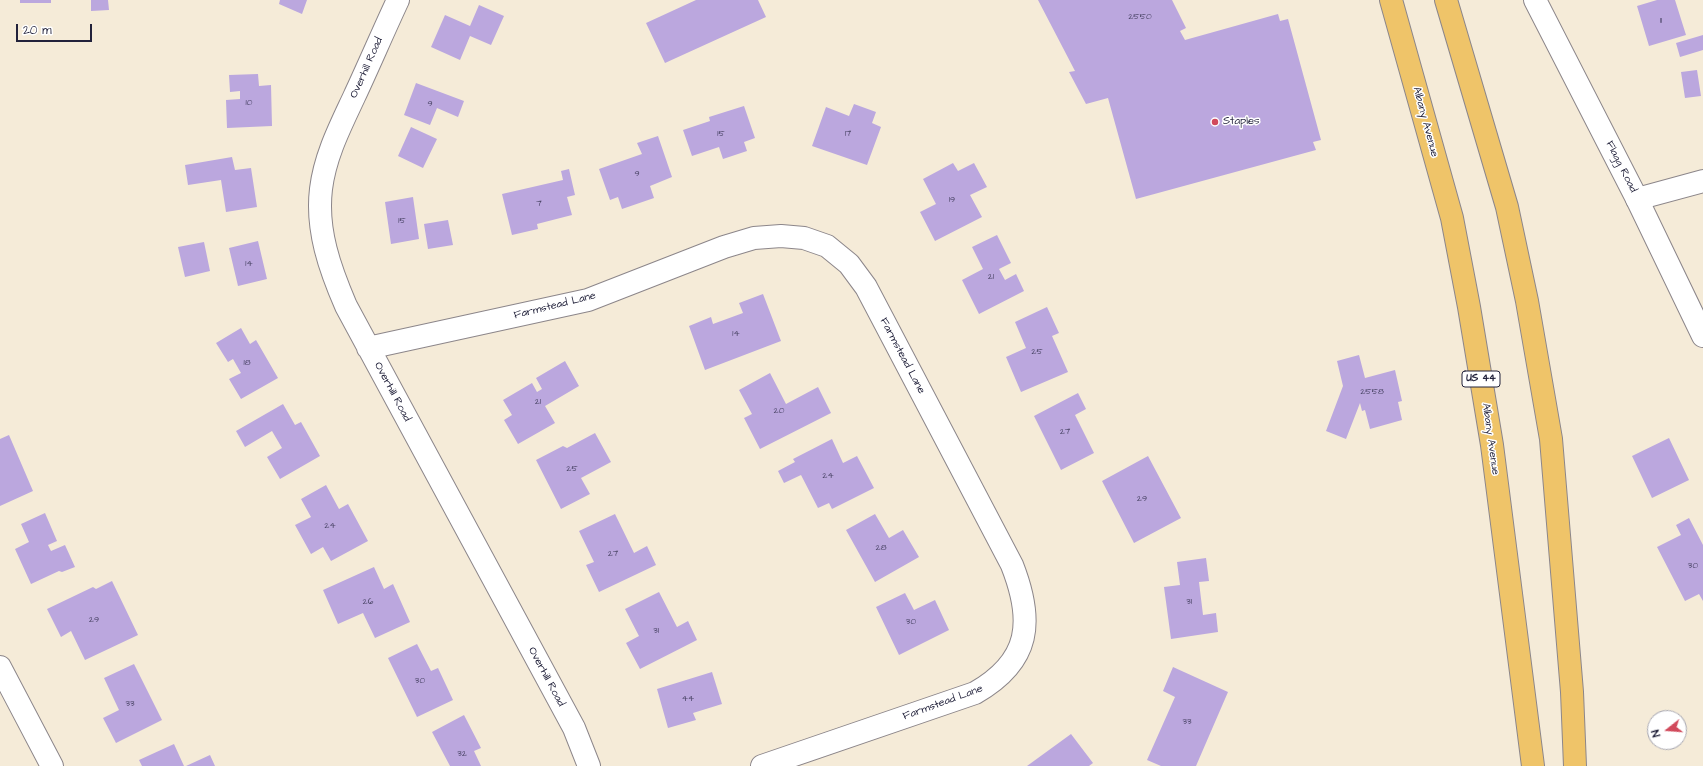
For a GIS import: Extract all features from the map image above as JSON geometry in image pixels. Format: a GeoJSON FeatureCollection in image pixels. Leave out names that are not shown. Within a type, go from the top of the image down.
{"type":"FeatureCollection","features":[{"type":"Feature","properties":{"kind":"highway","name":"Albany Avenue"},"geometry":{"type":"LineString","coordinates":[[1391,0],[1452,218],[1469,308],[1492,445],[1533,766]]}},
{"type":"Feature","properties":{"kind":"highway"},"geometry":{"type":"LineString","coordinates":[[1446,0],[1507,207],[1527,302],[1551,439],[1572,692],[1575,766]]}},
{"type":"Feature","properties":{"kind":"street","name":"Overhill Road"},"geometry":{"type":"LineString","coordinates":[[398,0],[334,141],[326,165],[321,190],[321,215],[324,244],[332,274],[346,306],[574,728],[589,766]]}},
{"type":"Feature","properties":{"kind":"street","name":"Flagg Road"},"geometry":{"type":"LineString","coordinates":[[1535,0],[1637,199],[1703,336]]}},
{"type":"Feature","properties":{"kind":"street"},"geometry":{"type":"LineString","coordinates":[[1637,199],[1703,181]]}},
{"type":"Feature","properties":{"kind":"street","name":"Farmstead Lane"},"geometry":{"type":"LineString","coordinates":[[368,348],[588,300],[724,247],[754,238],[781,236],[804,238],[827,246],[849,264],[866,287],[1012,565],[1021,588],[1026,612],[1024,634],[1017,654],[1006,671],[991,684],[975,693],[762,766]]}},
{"type":"Feature","properties":{"kind":"street"},"geometry":{"type":"LineString","coordinates":[[0,667],[52,766]]}},
{"type":"Feature","properties":{"kind":"building"},"geometry":{"type":"Polygon","coordinates":[[[20,0],[51,0],[51,3],[20,3],[20,0]]]}},
{"type":"Feature","properties":{"kind":"building"},"geometry":{"type":"Polygon","coordinates":[[[91,0],[108,0],[109,10],[91,11],[91,0]]]}},
{"type":"Feature","properties":{"kind":"building"},"geometry":{"type":"Polygon","coordinates":[[[280,0],[307,0],[302,14],[279,4],[280,0]]]}},
{"type":"Feature","properties":{"kind":"building"},"geometry":{"type":"Polygon","coordinates":[[[696,0],[758,0],[766,17],[665,63],[646,23],[696,0]]]}},
{"type":"Feature","properties":{"kind":"building","name":"Staples"},"geometry":{"type":"Polygon","coordinates":[[[1038,0],[1172,0],[1186,28],[1180,31],[1185,40],[1278,14],[1280,21],[1288,19],[1321,140],[1313,142],[1316,150],[1136,199],[1108,98],[1086,104],[1069,72],[1075,71],[1038,0]]]}},
{"type":"Feature","properties":{"kind":"building"},"geometry":{"type":"Polygon","coordinates":[[[1657,0],[1675,0],[1686,35],[1649,46],[1637,6],[1657,0]]]}},
{"type":"Feature","properties":{"kind":"building"},"geometry":{"type":"Polygon","coordinates":[[[479,5],[504,16],[491,45],[470,36],[460,60],[431,47],[445,15],[470,26],[479,5]]]}},
{"type":"Feature","properties":{"kind":"building"},"geometry":{"type":"Polygon","coordinates":[[[1703,35],[1703,50],[1680,57],[1676,43],[1703,35]]]}},
{"type":"Feature","properties":{"kind":"building"},"geometry":{"type":"Polygon","coordinates":[[[1697,70],[1701,96],[1685,98],[1681,72],[1697,70]]]}},
{"type":"Feature","properties":{"kind":"building"},"geometry":{"type":"Polygon","coordinates":[[[258,74],[259,86],[271,85],[272,126],[227,128],[226,100],[240,99],[240,91],[230,92],[229,75],[258,74]]]}},
{"type":"Feature","properties":{"kind":"building"},"geometry":{"type":"Polygon","coordinates":[[[416,83],[464,101],[458,117],[437,108],[430,125],[404,115],[416,83]]]}},
{"type":"Feature","properties":{"kind":"building"},"geometry":{"type":"Polygon","coordinates":[[[854,104],[876,112],[872,123],[881,127],[867,165],[812,146],[826,107],[849,116],[854,104]]]}},
{"type":"Feature","properties":{"kind":"building"},"geometry":{"type":"Polygon","coordinates":[[[744,106],[755,138],[744,142],[747,151],[723,159],[719,147],[692,156],[683,130],[710,121],[709,117],[744,106]]]}},
{"type":"Feature","properties":{"kind":"building"},"geometry":{"type":"Polygon","coordinates":[[[411,127],[437,139],[423,168],[398,156],[411,127]]]}},
{"type":"Feature","properties":{"kind":"building"},"geometry":{"type":"Polygon","coordinates":[[[658,136],[672,177],[650,186],[654,198],[622,209],[618,197],[610,200],[599,169],[642,154],[637,143],[658,136]]]}},
{"type":"Feature","properties":{"kind":"building"},"geometry":{"type":"Polygon","coordinates":[[[232,157],[235,170],[251,168],[257,207],[226,212],[221,180],[188,185],[185,165],[232,157]]]}},
{"type":"Feature","properties":{"kind":"building"},"geometry":{"type":"Polygon","coordinates":[[[953,163],[958,171],[974,163],[987,187],[970,195],[982,217],[935,241],[920,212],[936,204],[923,179],[953,163]]]}},
{"type":"Feature","properties":{"kind":"building"},"geometry":{"type":"Polygon","coordinates":[[[569,169],[575,195],[567,197],[572,215],[537,224],[538,229],[512,235],[502,194],[563,180],[561,171],[569,169]]]}},
{"type":"Feature","properties":{"kind":"building"},"geometry":{"type":"Polygon","coordinates":[[[413,197],[419,239],[391,244],[385,202],[413,197]]]}},
{"type":"Feature","properties":{"kind":"building"},"geometry":{"type":"Polygon","coordinates":[[[448,220],[453,245],[428,249],[424,224],[448,220]]]}},
{"type":"Feature","properties":{"kind":"building"},"geometry":{"type":"Polygon","coordinates":[[[997,235],[1011,263],[999,269],[1005,280],[1016,274],[1024,291],[979,314],[962,280],[983,269],[972,247],[997,235]]]}},
{"type":"Feature","properties":{"kind":"building"},"geometry":{"type":"Polygon","coordinates":[[[258,241],[267,279],[238,286],[229,248],[258,241]]]}},
{"type":"Feature","properties":{"kind":"building"},"geometry":{"type":"Polygon","coordinates":[[[204,242],[210,271],[185,277],[178,247],[204,242]]]}},
{"type":"Feature","properties":{"kind":"building"},"geometry":{"type":"Polygon","coordinates":[[[763,294],[781,341],[705,370],[689,326],[711,317],[713,324],[743,313],[739,303],[763,294]]]}},
{"type":"Feature","properties":{"kind":"building"},"geometry":{"type":"Polygon","coordinates":[[[1047,307],[1059,333],[1052,336],[1068,372],[1021,392],[1006,357],[1026,348],[1015,322],[1047,307]]]}},
{"type":"Feature","properties":{"kind":"building"},"geometry":{"type":"Polygon","coordinates":[[[241,328],[250,344],[256,340],[278,378],[241,399],[229,379],[241,373],[233,359],[228,362],[216,343],[241,328]]]}},
{"type":"Feature","properties":{"kind":"building"},"geometry":{"type":"Polygon","coordinates":[[[1359,355],[1365,378],[1395,370],[1402,401],[1398,402],[1402,420],[1370,429],[1365,410],[1362,411],[1360,403],[1346,439],[1326,431],[1343,386],[1337,361],[1359,355]]]}},
{"type":"Feature","properties":{"kind":"building"},"geometry":{"type":"Polygon","coordinates":[[[565,361],[579,386],[545,406],[555,423],[518,444],[504,420],[512,415],[503,400],[532,383],[537,392],[542,389],[536,378],[565,361]]]}},
{"type":"Feature","properties":{"kind":"building"},"geometry":{"type":"Polygon","coordinates":[[[770,373],[786,404],[818,387],[831,413],[760,449],[744,418],[752,414],[739,390],[770,373]]]}},
{"type":"Feature","properties":{"kind":"building"},"geometry":{"type":"Polygon","coordinates":[[[1078,393],[1086,409],[1075,415],[1094,453],[1061,470],[1034,416],[1078,393]]]}},
{"type":"Feature","properties":{"kind":"building"},"geometry":{"type":"Polygon","coordinates":[[[283,404],[295,425],[301,422],[320,456],[280,479],[267,457],[282,448],[272,431],[245,447],[236,431],[283,404]]]}},
{"type":"Feature","properties":{"kind":"building"},"geometry":{"type":"Polygon","coordinates":[[[595,433],[611,462],[581,478],[590,494],[561,509],[536,460],[563,446],[567,448],[595,433]]]}},
{"type":"Feature","properties":{"kind":"building"},"geometry":{"type":"Polygon","coordinates":[[[9,435],[33,491],[0,506],[0,439],[9,435]]]}},
{"type":"Feature","properties":{"kind":"building"},"geometry":{"type":"Polygon","coordinates":[[[1669,438],[1689,480],[1652,498],[1632,456],[1669,438]]]}},
{"type":"Feature","properties":{"kind":"building"},"geometry":{"type":"Polygon","coordinates":[[[832,439],[843,463],[857,456],[874,488],[832,509],[829,503],[818,508],[801,475],[784,483],[778,471],[795,462],[793,459],[832,439]]]}},
{"type":"Feature","properties":{"kind":"building"},"geometry":{"type":"Polygon","coordinates":[[[1148,456],[1181,518],[1134,543],[1102,481],[1148,456]]]}},
{"type":"Feature","properties":{"kind":"building"},"geometry":{"type":"Polygon","coordinates":[[[326,485],[339,509],[348,504],[368,541],[331,561],[323,547],[311,554],[295,525],[311,517],[301,499],[326,485]]]}},
{"type":"Feature","properties":{"kind":"building"},"geometry":{"type":"Polygon","coordinates":[[[45,513],[57,541],[48,545],[51,551],[65,545],[75,567],[62,572],[59,571],[31,584],[15,549],[29,542],[21,524],[45,513]]]}},
{"type":"Feature","properties":{"kind":"building"},"geometry":{"type":"Polygon","coordinates":[[[615,514],[634,553],[647,546],[656,565],[599,592],[586,565],[594,562],[579,531],[615,514]]]}},
{"type":"Feature","properties":{"kind":"building"},"geometry":{"type":"Polygon","coordinates":[[[875,514],[889,538],[903,530],[919,557],[875,582],[846,530],[875,514]]]}},
{"type":"Feature","properties":{"kind":"building"},"geometry":{"type":"Polygon","coordinates":[[[1689,518],[1703,545],[1703,601],[1699,594],[1685,601],[1657,547],[1681,535],[1676,525],[1689,518]]]}},
{"type":"Feature","properties":{"kind":"building"},"geometry":{"type":"Polygon","coordinates":[[[1206,558],[1209,581],[1199,582],[1203,615],[1216,613],[1218,632],[1171,639],[1164,587],[1180,585],[1177,562],[1206,558]]]}},
{"type":"Feature","properties":{"kind":"building"},"geometry":{"type":"Polygon","coordinates":[[[374,567],[384,589],[393,584],[410,622],[375,638],[363,613],[338,624],[323,590],[374,567]]]}},
{"type":"Feature","properties":{"kind":"building"},"geometry":{"type":"Polygon","coordinates":[[[112,581],[138,635],[85,660],[71,631],[61,637],[47,609],[93,587],[96,589],[112,581]]]}},
{"type":"Feature","properties":{"kind":"building"},"geometry":{"type":"Polygon","coordinates":[[[659,592],[677,627],[688,621],[697,640],[640,669],[626,643],[639,636],[625,609],[659,592]]]}},
{"type":"Feature","properties":{"kind":"building"},"geometry":{"type":"Polygon","coordinates":[[[905,593],[914,610],[935,600],[949,630],[899,655],[876,607],[905,593]]]}},
{"type":"Feature","properties":{"kind":"building"},"geometry":{"type":"Polygon","coordinates":[[[417,644],[431,671],[438,668],[453,700],[417,717],[388,658],[417,644]]]}},
{"type":"Feature","properties":{"kind":"building"},"geometry":{"type":"Polygon","coordinates":[[[134,664],[162,720],[116,743],[103,718],[119,710],[104,678],[134,664]]]}},
{"type":"Feature","properties":{"kind":"building"},"geometry":{"type":"Polygon","coordinates":[[[1173,667],[1228,692],[1196,766],[1161,766],[1147,760],[1175,697],[1163,691],[1173,667]]]}},
{"type":"Feature","properties":{"kind":"building"},"geometry":{"type":"Polygon","coordinates":[[[712,672],[722,704],[693,713],[696,720],[668,728],[657,689],[712,672]]]}},
{"type":"Feature","properties":{"kind":"building"},"geometry":{"type":"Polygon","coordinates":[[[464,715],[481,748],[474,751],[481,766],[450,766],[432,732],[464,715]]]}},
{"type":"Feature","properties":{"kind":"building"},"geometry":{"type":"Polygon","coordinates":[[[1071,734],[1093,763],[1089,766],[1027,766],[1071,734]]]}},
{"type":"Feature","properties":{"kind":"building"},"geometry":{"type":"Polygon","coordinates":[[[174,744],[184,766],[142,766],[139,760],[174,744]]]}},
{"type":"Feature","properties":{"kind":"building"},"geometry":{"type":"Polygon","coordinates":[[[210,755],[215,766],[186,766],[210,755]]]}},
{"type":"Feature","properties":{"kind":"place","name":"Staples"},"geometry":{"type":"Point","coordinates":[1215,122]}}]}
